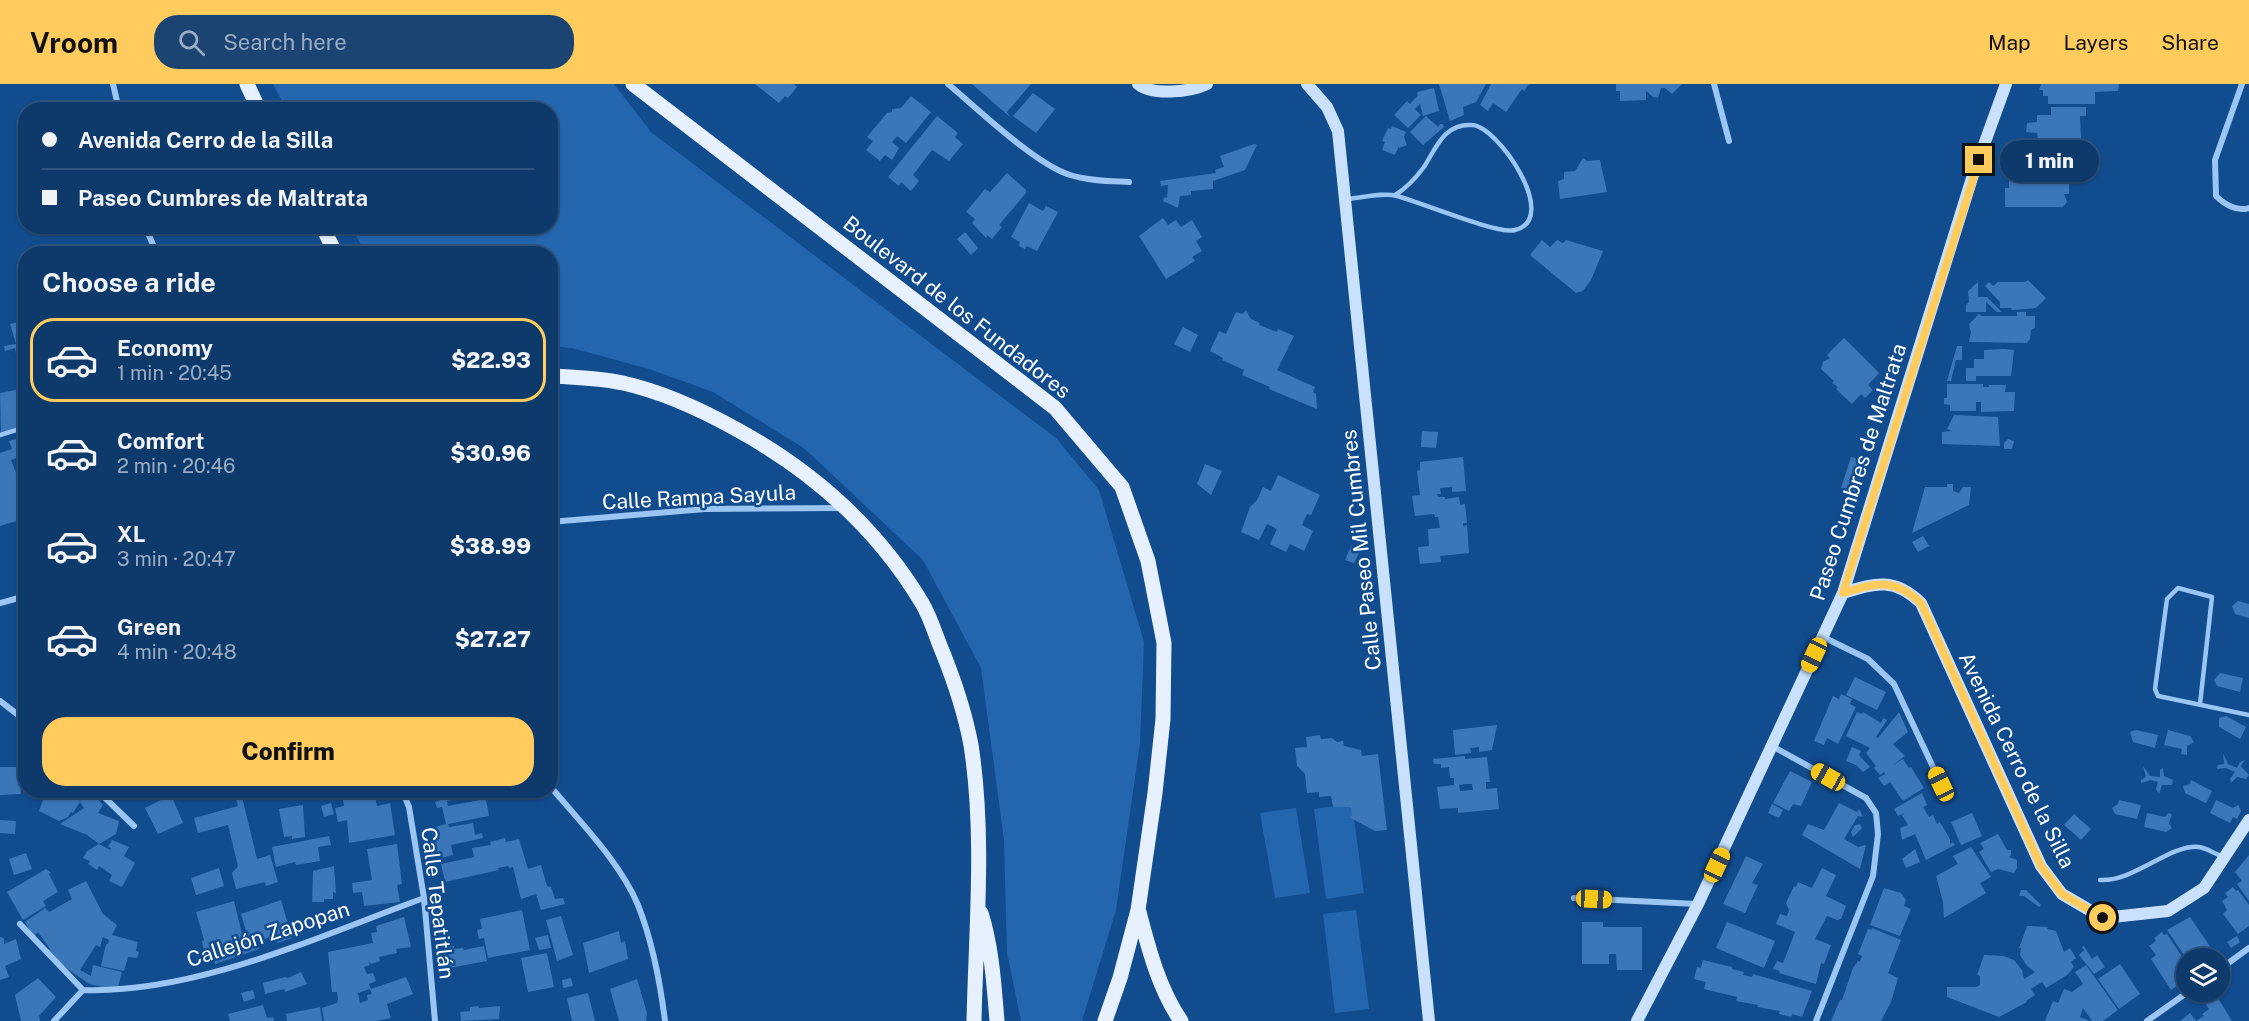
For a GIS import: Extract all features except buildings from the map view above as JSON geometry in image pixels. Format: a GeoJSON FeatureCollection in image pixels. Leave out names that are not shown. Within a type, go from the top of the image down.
{"type":"FeatureCollection","features":[{"type":"Feature","properties":{"kind":"main road"},"geometry":{"type":"LineString","coordinates":[[247,84],[256,102]]}},
{"type":"Feature","properties":{"kind":"main road","name":"Boulevard de los Fundadores"},"geometry":{"type":"LineString","coordinates":[[633,84],[1055,408],[1122,487],[1148,561],[1164,643],[1163,719],[1138,910],[1120,978],[1105,1021]]}},
{"type":"Feature","properties":{"kind":"main road"},"geometry":{"type":"LineString","coordinates":[[558,377],[621,382],[656,392],[708,413],[760,442],[804,471],[848,508],[885,549],[923,605],[956,685],[970,743],[976,788],[977,899],[974,1021]]}},
{"type":"Feature","properties":{"kind":"main road"},"geometry":{"type":"LineString","coordinates":[[977,899],[986,929],[997,1021]]}},
{"type":"Feature","properties":{"kind":"main road"},"geometry":{"type":"LineString","coordinates":[[1138,910],[1151,955],[1170,1005],[1181,1021]]}},
{"type":"Feature","properties":{"kind":"street"},"geometry":{"type":"LineString","coordinates":[[113,84],[117,102]]}},
{"type":"Feature","properties":{"kind":"street"},"geometry":{"type":"LineString","coordinates":[[948,84],[1040,160],[1068,174],[1092,179],[1129,182]]}},
{"type":"Feature","properties":{"kind":"street"},"geometry":{"type":"LineString","coordinates":[[1138,84],[1142,88],[1173,92],[1207,84]]}},
{"type":"Feature","properties":{"kind":"street","name":"Calle Paseo Mil Cumbres"},"geometry":{"type":"LineString","coordinates":[[1306,84],[1327,107],[1338,131],[1429,1021]]}},
{"type":"Feature","properties":{"kind":"street"},"geometry":{"type":"LineString","coordinates":[[1714,84],[1729,141]]}},
{"type":"Feature","properties":{"kind":"street","name":"Paseo Cumbres de Maltrata"},"geometry":{"type":"LineString","coordinates":[[1637,1021],[1698,904],[1843,593],[1972,178],[2006,84]]}},
{"type":"Feature","properties":{"kind":"street"},"geometry":{"type":"LineString","coordinates":[[2242,84],[2215,160],[2216,196],[2225,204],[2243,210],[2249,208]]}},
{"type":"Feature","properties":{"kind":"street","name":"Calle Rampa Sayula"},"geometry":{"type":"LineString","coordinates":[[558,521],[705,509],[848,508]]}},
{"type":"Feature","properties":{"kind":"street","name":"Avenida Cerro de la Silla"},"geometry":{"type":"LineString","coordinates":[[1843,593],[1874,583],[1906,589],[1921,603],[2041,866],[2062,894],[2103,918],[2168,911],[2204,888],[2249,820]]}},
{"type":"Feature","properties":{"kind":"street"},"geometry":{"type":"LineString","coordinates":[[0,603],[18,598]]}},
{"type":"Feature","properties":{"kind":"street"},"geometry":{"type":"LineString","coordinates":[[1823,636],[1868,659],[1894,684],[1941,784]]}},
{"type":"Feature","properties":{"kind":"street"},"geometry":{"type":"LineString","coordinates":[[0,701],[18,715]]}},
{"type":"Feature","properties":{"kind":"street"},"geometry":{"type":"LineString","coordinates":[[1772,746],[1866,798],[1876,813],[1878,834],[1873,876],[1816,1021]]}},
{"type":"Feature","properties":{"kind":"street"},"geometry":{"type":"LineString","coordinates":[[558,796],[607,854],[637,903],[658,965],[665,1021]]}},
{"type":"Feature","properties":{"kind":"street"},"geometry":{"type":"LineString","coordinates":[[106,798],[134,826]]}},
{"type":"Feature","properties":{"kind":"street","name":"Calle Tepatitlán"},"geometry":{"type":"LineString","coordinates":[[405,798],[409,807],[424,898],[435,1021]]}},
{"type":"Feature","properties":{"kind":"street","name":"Callejón Zapopan"},"geometry":{"type":"LineString","coordinates":[[83,990],[116,991],[199,976],[236,966],[424,898]]}},
{"type":"Feature","properties":{"kind":"street"},"geometry":{"type":"LineString","coordinates":[[1574,898],[1698,904]]}},
{"type":"Feature","properties":{"kind":"street"},"geometry":{"type":"LineString","coordinates":[[20,924],[83,990],[54,1021]]}},
{"type":"Feature","properties":{"kind":"street"},"geometry":{"type":"LineString","coordinates":[[2230,962],[2249,948]]}},
{"type":"Feature","properties":{"kind":"street"},"geometry":{"type":"LineString","coordinates":[[2147,1021],[2176,1000]]}},
{"type":"Feature","properties":{"kind":"lane"},"geometry":{"type":"LineString","coordinates":[[1344,199],[1395,195],[1486,225],[1512,231],[1520,229],[1529,219],[1532,205],[1531,193],[1517,168],[1488,132],[1473,125],[1457,127],[1438,140],[1419,173],[1407,188],[1395,195]]}},
{"type":"Feature","properties":{"kind":"lane"},"geometry":{"type":"LineString","coordinates":[[0,435],[18,429]]}},
{"type":"Feature","properties":{"kind":"lane"},"geometry":{"type":"LineString","coordinates":[[2200,704],[2212,597],[2178,588],[2167,599],[2155,689],[2158,696],[2249,716]]}},
{"type":"Feature","properties":{"kind":"lane"},"geometry":{"type":"LineString","coordinates":[[2100,880],[2136,872],[2172,853],[2199,847],[2224,858]]}},
{"type":"Feature","properties":{"kind":"shaded area"},"geometry":{"type":"Polygon","coordinates":[[[273,84],[614,84],[651,132],[1056,438],[1099,490],[1144,642],[1140,743],[1116,910],[1082,1021],[1021,1021],[1007,953],[1004,840],[981,668],[923,560],[805,449],[713,392],[649,369],[572,348],[558,347],[558,246],[362,246],[355,234],[558,234],[558,102],[282,102],[273,84]]]}},
{"type":"Feature","properties":{"kind":"shaded area"},"geometry":{"type":"Polygon","coordinates":[[[1352,804],[1364,893],[1326,899],[1314,809],[1352,804]]]}},
{"type":"Feature","properties":{"kind":"shaded area"},"geometry":{"type":"Polygon","coordinates":[[[1296,808],[1310,893],[1275,898],[1260,813],[1296,808]]]}},
{"type":"Feature","properties":{"kind":"shaded area"},"geometry":{"type":"Polygon","coordinates":[[[1356,910],[1369,1009],[1335,1013],[1323,914],[1356,910]]]}},
{"type":"Feature","properties":{"kind":"route"},"geometry":{"type":"LineString","coordinates":[[1979,160],[1843,593],[1874,583],[1906,589],[1921,603],[2041,866],[2062,894],[2103,918]]}}]}
